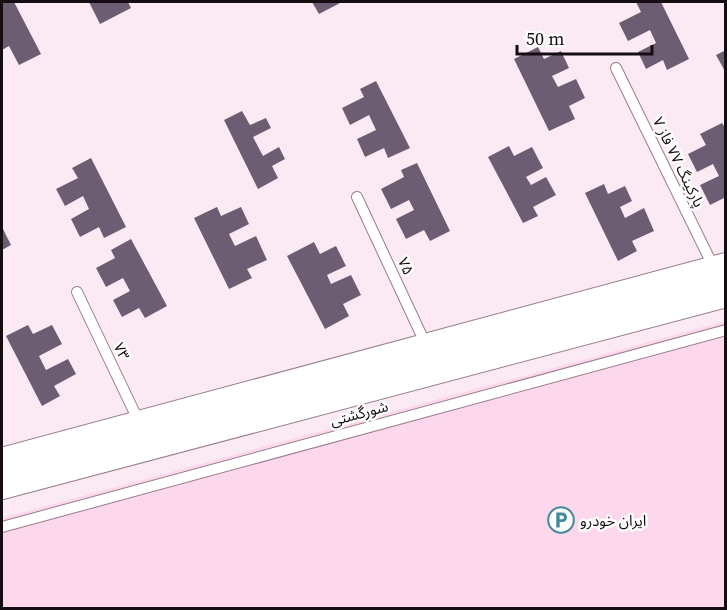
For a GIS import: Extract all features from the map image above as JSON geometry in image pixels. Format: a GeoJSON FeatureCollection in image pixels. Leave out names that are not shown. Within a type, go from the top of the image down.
{"type":"FeatureCollection","features":[{"type":"Feature","properties":{"kind":"street"},"geometry":{"type":"LineString","coordinates":[[2,462],[137,433],[430,359],[722,277]]}},
{"type":"Feature","properties":{"kind":"street"},"geometry":{"type":"LineString","coordinates":[[2,485],[137,433]]}},
{"type":"Feature","properties":{"kind":"lane","name":"پارکینگ ۷۷ فاز ۷"},"geometry":{"type":"LineString","coordinates":[[616,68],[722,277]]}},
{"type":"Feature","properties":{"kind":"lane","name":"۷۵"},"geometry":{"type":"LineString","coordinates":[[357,197],[430,359]]}},
{"type":"Feature","properties":{"kind":"lane","name":"۷۳"},"geometry":{"type":"LineString","coordinates":[[77,292],[137,433]]}},
{"type":"Feature","properties":{"kind":"lane","name":"شورگشتی"},"geometry":{"type":"LineString","coordinates":[[2,527],[726,330]]}},
{"type":"Feature","properties":{"kind":"shaded area"},"geometry":{"type":"Polygon","coordinates":[[[725,321],[725,608],[2,608],[2,518],[725,321]]]}},
{"type":"Feature","properties":{"kind":"building"},"geometry":{"type":"Polygon","coordinates":[[[2,2],[14,2],[41,54],[19,65],[9,46],[2,50],[2,2]]]}},
{"type":"Feature","properties":{"kind":"building"},"geometry":{"type":"Polygon","coordinates":[[[89,2],[128,2],[131,8],[100,24],[89,2]]]}},
{"type":"Feature","properties":{"kind":"building"},"geometry":{"type":"Polygon","coordinates":[[[312,2],[342,2],[319,14],[312,2]]]}},
{"type":"Feature","properties":{"kind":"building"},"geometry":{"type":"Polygon","coordinates":[[[636,2],[661,2],[689,59],[667,70],[663,60],[646,69],[638,52],[656,43],[650,30],[628,41],[619,23],[641,12],[636,2]]]}},
{"type":"Feature","properties":{"kind":"building"},"geometry":{"type":"Polygon","coordinates":[[[538,47],[544,59],[561,51],[569,68],[552,76],[558,87],[576,79],[585,98],[569,106],[575,119],[549,131],[514,59],[538,47]]]}},
{"type":"Feature","properties":{"kind":"building"},"geometry":{"type":"Polygon","coordinates":[[[726,50],[726,73],[716,55],[726,50]]]}},
{"type":"Feature","properties":{"kind":"building"},"geometry":{"type":"Polygon","coordinates":[[[376,81],[410,148],[388,158],[384,148],[365,157],[357,139],[376,130],[369,115],[350,125],[342,108],[364,97],[360,89],[376,81]]]}},
{"type":"Feature","properties":{"kind":"building"},"geometry":{"type":"Polygon","coordinates":[[[242,111],[250,125],[266,118],[271,128],[253,137],[263,156],[279,147],[285,159],[272,166],[278,178],[258,189],[224,120],[242,111]]]}},
{"type":"Feature","properties":{"kind":"building"},"geometry":{"type":"Polygon","coordinates":[[[722,123],[726,129],[726,197],[710,205],[700,185],[719,176],[713,164],[697,172],[688,154],[706,145],[700,134],[722,123]]]}},
{"type":"Feature","properties":{"kind":"building"},"geometry":{"type":"Polygon","coordinates":[[[509,146],[514,156],[532,147],[543,168],[526,177],[531,185],[546,177],[556,195],[533,207],[538,216],[523,223],[488,157],[509,146]]]}},
{"type":"Feature","properties":{"kind":"building"},"geometry":{"type":"Polygon","coordinates":[[[91,158],[126,227],[104,238],[99,227],[80,237],[71,219],[89,209],[83,196],[65,206],[56,189],[78,178],[72,168],[91,158]]]}},
{"type":"Feature","properties":{"kind":"building"},"geometry":{"type":"Polygon","coordinates":[[[417,163],[450,231],[430,241],[424,230],[406,239],[396,219],[414,210],[409,200],[391,209],[381,189],[404,177],[401,170],[417,163]]]}},
{"type":"Feature","properties":{"kind":"building"},"geometry":{"type":"Polygon","coordinates":[[[604,184],[608,194],[625,186],[632,201],[620,207],[625,218],[644,208],[654,231],[632,241],[637,251],[618,261],[585,193],[604,184]]]}},
{"type":"Feature","properties":{"kind":"building"},"geometry":{"type":"Polygon","coordinates":[[[217,207],[221,216],[241,207],[249,224],[229,234],[235,246],[256,236],[267,260],[247,269],[252,278],[229,289],[194,218],[217,207]]]}},
{"type":"Feature","properties":{"kind":"building"},"geometry":{"type":"Polygon","coordinates":[[[2,227],[11,245],[2,250],[2,227]]]}},
{"type":"Feature","properties":{"kind":"building"},"geometry":{"type":"Polygon","coordinates":[[[131,239],[167,306],[145,318],[139,308],[122,317],[113,300],[130,291],[123,278],[106,287],[96,268],[115,258],[111,250],[131,239]]]}},
{"type":"Feature","properties":{"kind":"building"},"geometry":{"type":"Polygon","coordinates":[[[314,242],[320,254],[336,246],[346,266],[327,275],[331,284],[351,275],[361,295],[343,304],[349,316],[325,329],[287,256],[314,242]]]}},
{"type":"Feature","properties":{"kind":"building"},"geometry":{"type":"Polygon","coordinates":[[[28,325],[33,334],[52,325],[62,344],[39,356],[46,370],[68,359],[76,374],[54,386],[60,396],[42,406],[6,336],[28,325]]]}},
{"type":"Feature","properties":{"kind":"place","name":"ایران خودرو"},"geometry":{"type":"Point","coordinates":[561,520]}}]}
